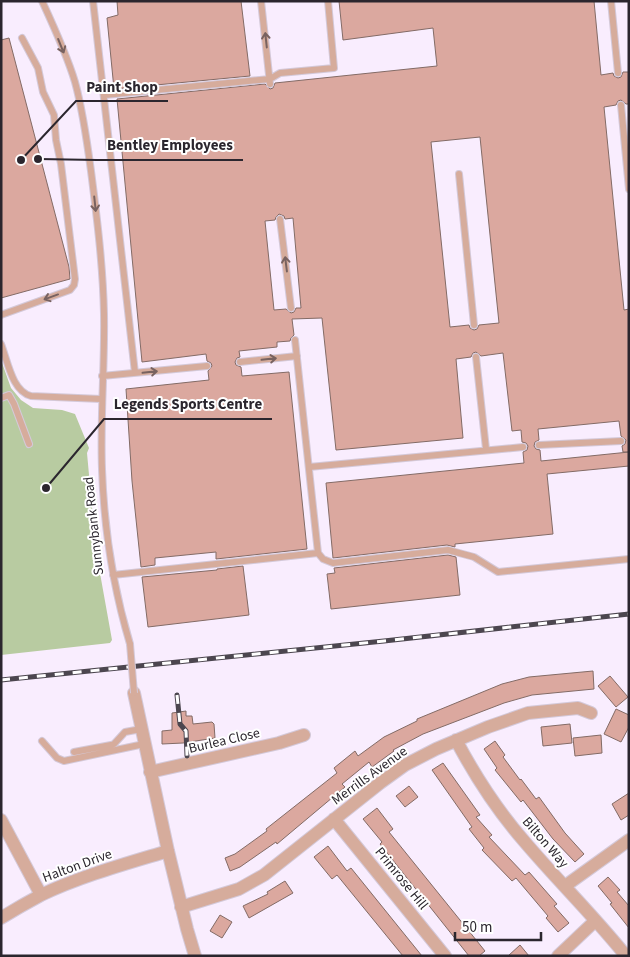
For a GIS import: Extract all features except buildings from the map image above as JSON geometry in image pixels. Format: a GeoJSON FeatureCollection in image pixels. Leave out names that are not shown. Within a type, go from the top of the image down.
{"type":"FeatureCollection","features":[{"type":"Feature","properties":{"kind":"street","name":"Sunnybank Road"},"geometry":{"type":"LineString","coordinates":[[134,693],[168,851],[195,956]]}},
{"type":"Feature","properties":{"kind":"street","name":"Merrills Avenue"},"geometry":{"type":"LineString","coordinates":[[181,907],[239,889],[255,881],[357,800],[406,765],[456,740],[528,713],[578,708],[591,713]]}},
{"type":"Feature","properties":{"kind":"street","name":"Burlea Close"},"geometry":{"type":"LineString","coordinates":[[150,772],[279,743],[304,735]]}},
{"type":"Feature","properties":{"kind":"street","name":"Bilton Way"},"geometry":{"type":"LineString","coordinates":[[456,740],[476,775],[507,820],[626,956]]}},
{"type":"Feature","properties":{"kind":"street"},"geometry":{"type":"LineString","coordinates":[[1,820],[41,895]]}},
{"type":"Feature","properties":{"kind":"street","name":"Primrose Hill"},"geometry":{"type":"LineString","coordinates":[[334,820],[446,956]]}},
{"type":"Feature","properties":{"kind":"street"},"geometry":{"type":"LineString","coordinates":[[565,886],[629,840]]}},
{"type":"Feature","properties":{"kind":"street","name":"Halton Drive"},"geometry":{"type":"LineString","coordinates":[[1,918],[41,895],[93,875],[168,851]]}},
{"type":"Feature","properties":{"kind":"street"},"geometry":{"type":"LineString","coordinates":[[558,956],[595,921]]}},
{"type":"Feature","properties":{"kind":"lane","name":"Sunnybank Road"},"geometry":{"type":"LineString","coordinates":[[42,1],[74,79],[86,132],[101,262],[104,315],[101,399],[102,469],[107,536],[118,603],[130,644],[134,693]]}},
{"type":"Feature","properties":{"kind":"lane"},"geometry":{"type":"LineString","coordinates":[[94,1],[135,373]]}},
{"type":"Feature","properties":{"kind":"lane"},"geometry":{"type":"LineString","coordinates":[[262,1],[270,81]]}},
{"type":"Feature","properties":{"kind":"lane"},"geometry":{"type":"LineString","coordinates":[[105,95],[270,81],[280,73],[334,68],[328,1]]}},
{"type":"Feature","properties":{"kind":"lane"},"geometry":{"type":"LineString","coordinates":[[611,1],[618,73]]}},
{"type":"Feature","properties":{"kind":"lane"},"geometry":{"type":"LineString","coordinates":[[1,315],[73,288],[75,278],[54,115],[44,92],[38,68],[22,38]]}},
{"type":"Feature","properties":{"kind":"lane"},"geometry":{"type":"LineString","coordinates":[[621,105],[629,189]]}},
{"type":"Feature","properties":{"kind":"lane"},"geometry":{"type":"LineString","coordinates":[[459,174],[474,325]]}},
{"type":"Feature","properties":{"kind":"lane"},"geometry":{"type":"LineString","coordinates":[[280,220],[291,308]]}},
{"type":"Feature","properties":{"kind":"lane"},"geometry":{"type":"LineString","coordinates":[[295,340],[318,553],[323,559],[334,563],[448,550],[474,558],[498,572],[629,559]]}},
{"type":"Feature","properties":{"kind":"lane"},"geometry":{"type":"LineString","coordinates":[[2,347],[17,386],[24,394],[31,396],[101,399]]}},
{"type":"Feature","properties":{"kind":"lane"},"geometry":{"type":"LineString","coordinates":[[240,362],[297,356]]}},
{"type":"Feature","properties":{"kind":"lane"},"geometry":{"type":"LineString","coordinates":[[476,357],[486,449]]}},
{"type":"Feature","properties":{"kind":"lane"},"geometry":{"type":"LineString","coordinates":[[102,376],[207,366]]}},
{"type":"Feature","properties":{"kind":"lane"},"geometry":{"type":"LineString","coordinates":[[1,398],[9,395],[29,444]]}},
{"type":"Feature","properties":{"kind":"lane"},"geometry":{"type":"LineString","coordinates":[[539,446],[621,441]]}},
{"type":"Feature","properties":{"kind":"lane"},"geometry":{"type":"LineString","coordinates":[[309,467],[522,447]]}},
{"type":"Feature","properties":{"kind":"lane"},"geometry":{"type":"LineString","coordinates":[[113,575],[318,553]]}},
{"type":"Feature","properties":{"kind":"lane"},"geometry":{"type":"LineString","coordinates":[[74,752],[114,744],[125,732],[141,729]]}},
{"type":"Feature","properties":{"kind":"lane"},"geometry":{"type":"LineString","coordinates":[[42,741],[57,758],[64,761],[144,744]]}},
{"type":"Feature","properties":{"kind":"green space"},"geometry":{"type":"Polygon","coordinates":[[[1,360],[11,388],[21,400],[33,408],[62,410],[75,414],[89,448],[87,453],[96,551],[112,640],[110,643],[1,655],[1,360]]]}},
{"type":"Feature","properties":{"kind":"railway"},"geometry":{"type":"LineString","coordinates":[[1,680],[629,614]]}},
{"type":"Feature","properties":{"kind":"railway"},"geometry":{"type":"LineString","coordinates":[[177,695],[180,724],[186,731],[187,756]]}},
{"type":"Feature","properties":{"kind":"place","name":"Bentley Employees"},"geometry":{"type":"Point","coordinates":[38,159]}},
{"type":"Feature","properties":{"kind":"place","name":"Paint Shop"},"geometry":{"type":"Point","coordinates":[21,160]}},
{"type":"Feature","properties":{"kind":"place","name":"Legends Sports Centre"},"geometry":{"type":"Point","coordinates":[46,488]}}]}
